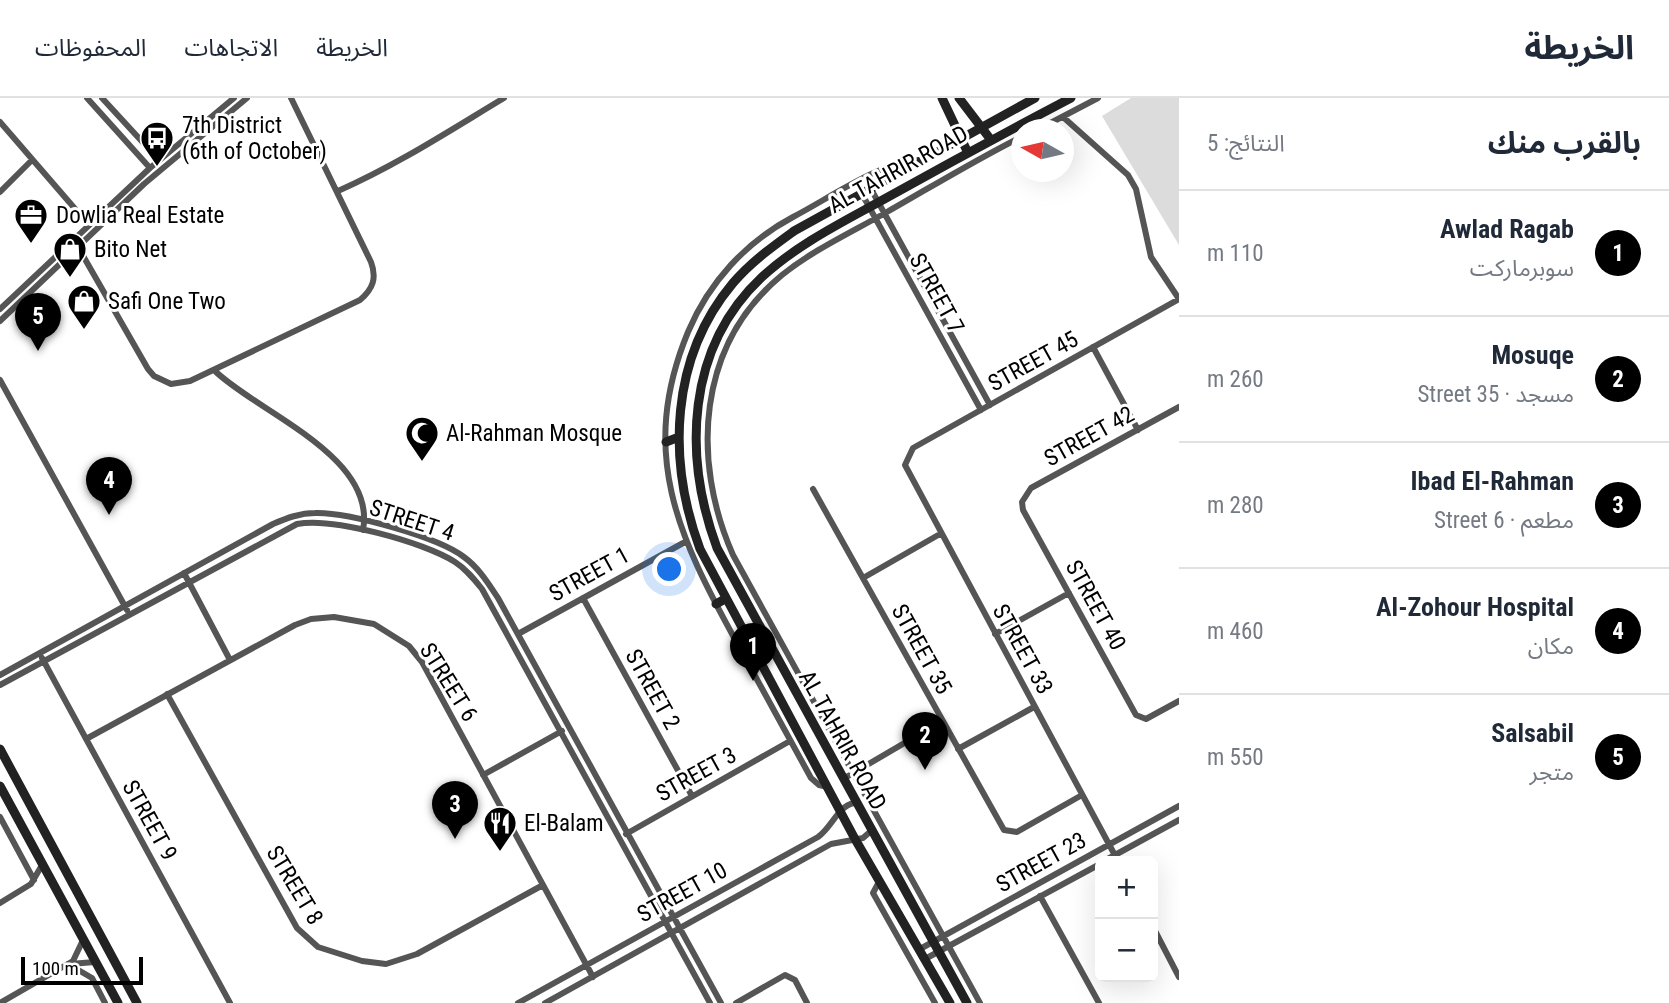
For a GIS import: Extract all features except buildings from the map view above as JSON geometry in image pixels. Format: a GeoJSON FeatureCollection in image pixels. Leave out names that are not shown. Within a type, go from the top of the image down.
{"type":"FeatureCollection","features":[{"type":"Feature","properties":{"kind":"street"},"geometry":{"type":"LineString","coordinates":[[87,98],[149,168]]}},
{"type":"Feature","properties":{"kind":"street"},"geometry":{"type":"LineString","coordinates":[[94,106],[103,98],[159,160]]}},
{"type":"Feature","properties":{"kind":"street"},"geometry":{"type":"LineString","coordinates":[[0,309],[149,168],[234,98]]}},
{"type":"Feature","properties":{"kind":"street"},"geometry":{"type":"LineString","coordinates":[[0,321],[162,168],[247,98]]}},
{"type":"Feature","properties":{"kind":"street"},"geometry":{"type":"LineString","coordinates":[[78,247],[120,324],[154,376],[162,381],[180,384],[215,371],[360,300],[372,287],[374,279],[371,262],[291,98]]}},
{"type":"Feature","properties":{"kind":"street"},"geometry":{"type":"LineString","coordinates":[[338,191],[416,152],[504,98]]}},
{"type":"Feature","properties":{"kind":"street"},"geometry":{"type":"LineString","coordinates":[[942,98],[968,153]]}},
{"type":"Feature","properties":{"kind":"street"},"geometry":{"type":"LineString","coordinates":[[959,98],[991,140]]}},
{"type":"Feature","properties":{"kind":"street","name":"AL TAHRIR ROAD"},"geometry":{"type":"LineString","coordinates":[[967,1003],[855,803],[718,548],[698,478],[695,414],[708,358],[743,298],[762,277],[804,244],[1071,98]]}},
{"type":"Feature","properties":{"kind":"street"},"geometry":{"type":"LineString","coordinates":[[1059,119],[1098,98]]}},
{"type":"Feature","properties":{"kind":"street","name":"AL TAHRIR ROAD"},"geometry":{"type":"LineString","coordinates":[[950,1003],[855,839],[699,549],[687,511],[679,471],[679,410],[687,370],[701,333],[721,299],[762,254],[794,231],[1033,99]]}},
{"type":"Feature","properties":{"kind":"street"},"geometry":{"type":"LineString","coordinates":[[1063,117],[1128,174],[1136,189],[1151,257],[1179,299]]}},
{"type":"Feature","properties":{"kind":"street"},"geometry":{"type":"LineString","coordinates":[[0,122],[89,225]]}},
{"type":"Feature","properties":{"kind":"street"},"geometry":{"type":"LineString","coordinates":[[980,1003],[722,531],[711,491],[707,428],[714,378],[723,354],[748,310],[784,274],[885,213],[1011,143]]}},
{"type":"Feature","properties":{"kind":"street"},"geometry":{"type":"LineString","coordinates":[[0,192],[33,160]]}},
{"type":"Feature","properties":{"kind":"street"},"geometry":{"type":"LineString","coordinates":[[829,787],[814,782],[685,542],[672,501],[666,442],[674,374],[691,326],[717,282],[748,247],[787,221],[894,164],[923,160]]}},
{"type":"Feature","properties":{"kind":"street","name":"STREET 7"},"geometry":{"type":"LineString","coordinates":[[867,192],[874,205],[876,219],[981,410]]}},
{"type":"Feature","properties":{"kind":"street","name":"STREET 7"},"geometry":{"type":"LineString","coordinates":[[874,205],[885,213],[990,405]]}},
{"type":"Feature","properties":{"kind":"street","name":"STREET 45"},"geometry":{"type":"LineString","coordinates":[[907,457],[913,448],[1179,299]]}},
{"type":"Feature","properties":{"kind":"street"},"geometry":{"type":"LineString","coordinates":[[1093,347],[1138,429]]}},
{"type":"Feature","properties":{"kind":"street"},"geometry":{"type":"LineString","coordinates":[[215,371],[329,454],[349,478],[359,498],[365,522],[363,530]]}},
{"type":"Feature","properties":{"kind":"street"},"geometry":{"type":"LineString","coordinates":[[0,380],[129,615]]}},
{"type":"Feature","properties":{"kind":"street","name":"STREET 42"},"geometry":{"type":"LineString","coordinates":[[1021,502],[1031,488],[1179,407]]}},
{"type":"Feature","properties":{"kind":"street"},"geometry":{"type":"LineString","coordinates":[[666,442],[679,437]]}},
{"type":"Feature","properties":{"kind":"street","name":"STREET 33"},"geometry":{"type":"LineString","coordinates":[[907,457],[907,472],[1116,856]]}},
{"type":"Feature","properties":{"kind":"street","name":"STREET 35"},"geometry":{"type":"LineString","coordinates":[[813,489],[1001,825],[1008,832],[1017,832],[1082,795]]}},
{"type":"Feature","properties":{"kind":"street","name":"STREET 40"},"geometry":{"type":"LineString","coordinates":[[1021,502],[1136,715],[1146,719],[1179,701]]}},
{"type":"Feature","properties":{"kind":"street","name":"STREET 4"},"geometry":{"type":"LineString","coordinates":[[0,675],[273,524],[294,516],[328,513],[437,542],[466,558],[482,574],[519,633],[721,1003]]}},
{"type":"Feature","properties":{"kind":"street","name":"STREET 4"},"geometry":{"type":"LineString","coordinates":[[0,685],[297,524],[321,522],[363,530],[435,552],[457,563],[482,589],[710,1003]]}},
{"type":"Feature","properties":{"kind":"street"},"geometry":{"type":"LineString","coordinates":[[863,578],[940,534]]}},
{"type":"Feature","properties":{"kind":"street","name":"STREET 1"},"geometry":{"type":"LineString","coordinates":[[510,638],[685,542]]}},
{"type":"Feature","properties":{"kind":"street"},"geometry":{"type":"LineString","coordinates":[[184,573],[230,660]]}},
{"type":"Feature","properties":{"kind":"street"},"geometry":{"type":"LineString","coordinates":[[995,634],[1069,593]]}},
{"type":"Feature","properties":{"kind":"street","name":"STREET 2"},"geometry":{"type":"LineString","coordinates":[[583,598],[692,796]]}},
{"type":"Feature","properties":{"kind":"street"},"geometry":{"type":"LineString","coordinates":[[716,604],[726,599]]}},
{"type":"Feature","properties":{"kind":"street","name":"STREET 6"},"geometry":{"type":"LineString","coordinates":[[86,739],[295,625],[311,619],[344,617],[374,624],[393,634],[422,662],[593,977]]}},
{"type":"Feature","properties":{"kind":"street","name":"STREET 9"},"geometry":{"type":"LineString","coordinates":[[39,653],[230,1003]]}},
{"type":"Feature","properties":{"kind":"street","name":"STREET 8"},"geometry":{"type":"LineString","coordinates":[[167,694],[297,928],[318,947],[375,963],[402,961],[543,885]]}},
{"type":"Feature","properties":{"kind":"street"},"geometry":{"type":"LineString","coordinates":[[958,749],[1034,707]]}},
{"type":"Feature","properties":{"kind":"street"},"geometry":{"type":"LineString","coordinates":[[843,779],[943,721]]}},
{"type":"Feature","properties":{"kind":"street"},"geometry":{"type":"LineString","coordinates":[[483,775],[570,726]]}},
{"type":"Feature","properties":{"kind":"street","name":"STREET 3"},"geometry":{"type":"LineString","coordinates":[[618,838],[790,741]]}},
{"type":"Feature","properties":{"kind":"street"},"geometry":{"type":"LineString","coordinates":[[0,749],[137,1003]]}},
{"type":"Feature","properties":{"kind":"street"},"geometry":{"type":"LineString","coordinates":[[0,786],[118,1003]]}},
{"type":"Feature","properties":{"kind":"street","name":"STREET 10"},"geometry":{"type":"LineString","coordinates":[[518,1003],[818,837],[831,826],[846,805],[855,803]]}},
{"type":"Feature","properties":{"kind":"street","name":"STREET 23"},"geometry":{"type":"LineString","coordinates":[[919,949],[1179,806]]}},
{"type":"Feature","properties":{"kind":"street"},"geometry":{"type":"LineString","coordinates":[[0,817],[34,880]]}},
{"type":"Feature","properties":{"kind":"street","name":"STREET 23"},"geometry":{"type":"LineString","coordinates":[[1120,856],[1179,820]]}},
{"type":"Feature","properties":{"kind":"street","name":"STREET 10"},"geometry":{"type":"LineString","coordinates":[[545,1003],[831,844],[863,838],[871,831]]}},
{"type":"Feature","properties":{"kind":"street"},"geometry":{"type":"LineString","coordinates":[[0,903],[34,880],[42,865]]}},
{"type":"Feature","properties":{"kind":"street","name":"STREET 23"},"geometry":{"type":"LineString","coordinates":[[925,960],[1095,866]]}},
{"type":"Feature","properties":{"kind":"street"},"geometry":{"type":"LineString","coordinates":[[880,880],[873,893],[935,1003]]}},
{"type":"Feature","properties":{"kind":"street"},"geometry":{"type":"LineString","coordinates":[[1040,896],[1099,1003]]}},
{"type":"Feature","properties":{"kind":"street"},"geometry":{"type":"LineString","coordinates":[[1158,937],[1179,977]]}},
{"type":"Feature","properties":{"kind":"street"},"geometry":{"type":"LineString","coordinates":[[0,1003],[13,1000],[68,964],[79,953],[83,940]]}},
{"type":"Feature","properties":{"kind":"street"},"geometry":{"type":"LineString","coordinates":[[68,964],[95,962]]}},
{"type":"Feature","properties":{"kind":"street"},"geometry":{"type":"LineString","coordinates":[[68,964],[92,978],[105,1003]]}},
{"type":"Feature","properties":{"kind":"street"},"geometry":{"type":"LineString","coordinates":[[736,1003],[781,976],[795,980],[807,1003]]}},
{"type":"Feature","properties":{"kind":"shaded area"},"geometry":{"type":"Polygon","coordinates":[[[1131,98],[1179,98],[1179,245],[1102,116],[1131,98]]]}},
{"type":"Feature","properties":{"kind":"place","name":"7th District (6th of October)"},"geometry":{"type":"Point","coordinates":[157,168]}},
{"type":"Feature","properties":{"kind":"place","name":"Dowlia Real Estate"},"geometry":{"type":"Point","coordinates":[31,245]}},
{"type":"Feature","properties":{"kind":"place","name":"Bito Net"},"geometry":{"type":"Point","coordinates":[70,279]}},
{"type":"Feature","properties":{"kind":"place","name":"Safi One Two"},"geometry":{"type":"Point","coordinates":[84,331]}},
{"type":"Feature","properties":{"kind":"place","name":"Salsabil"},"geometry":{"type":"Point","coordinates":[38,351]}},
{"type":"Feature","properties":{"kind":"place","name":"Al-Rahman Mosque"},"geometry":{"type":"Point","coordinates":[422,463]}},
{"type":"Feature","properties":{"kind":"place","name":"Al-Zohour Hospital"},"geometry":{"type":"Point","coordinates":[109,515]}},
{"type":"Feature","properties":{"kind":"place","name":"Awlad Ragab"},"geometry":{"type":"Point","coordinates":[753,681]}},
{"type":"Feature","properties":{"kind":"place","name":"Mosuqe"},"geometry":{"type":"Point","coordinates":[925,770]}},
{"type":"Feature","properties":{"kind":"place","name":"Ibad El-Rahman"},"geometry":{"type":"Point","coordinates":[455,839]}},
{"type":"Feature","properties":{"kind":"place","name":"El-Balam"},"geometry":{"type":"Point","coordinates":[500,853]}}]}
